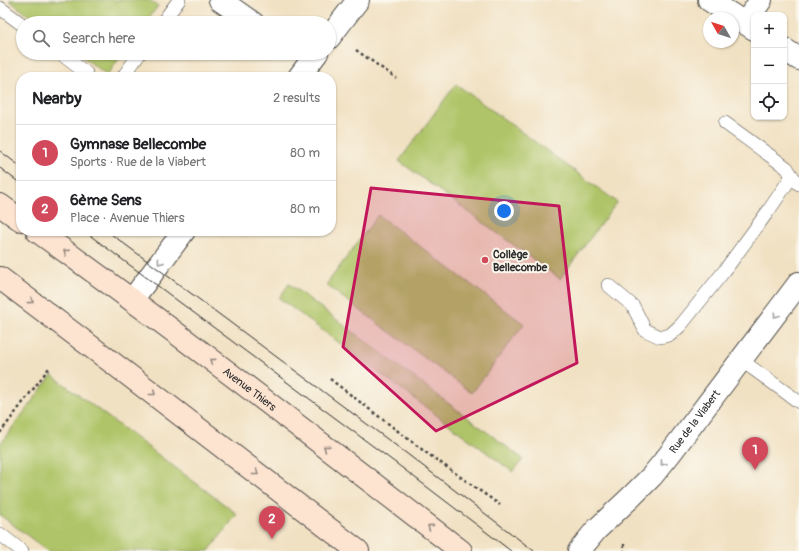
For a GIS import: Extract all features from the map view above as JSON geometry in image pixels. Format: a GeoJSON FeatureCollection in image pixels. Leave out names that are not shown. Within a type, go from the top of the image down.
{"type":"FeatureCollection","features":[{"type":"Feature","properties":{"kind":"main road"},"geometry":{"type":"LineString","coordinates":[[0,205],[16,216]]}},
{"type":"Feature","properties":{"kind":"main road","name":"Avenue Thiers"},"geometry":{"type":"LineString","coordinates":[[44,236],[132,300],[461,551]]}},
{"type":"Feature","properties":{"kind":"main road"},"geometry":{"type":"LineString","coordinates":[[0,278],[358,551]]}},
{"type":"Feature","properties":{"kind":"street"},"geometry":{"type":"LineString","coordinates":[[220,0],[243,16]]}},
{"type":"Feature","properties":{"kind":"street"},"geometry":{"type":"LineString","coordinates":[[336,29],[358,0]]}},
{"type":"Feature","properties":{"kind":"street"},"geometry":{"type":"LineString","coordinates":[[710,0],[750,26],[762,0]]}},
{"type":"Feature","properties":{"kind":"street"},"geometry":{"type":"LineString","coordinates":[[787,51],[799,58]]}},
{"type":"Feature","properties":{"kind":"street"},"geometry":{"type":"LineString","coordinates":[[132,300],[180,236]]}},
{"type":"Feature","properties":{"kind":"street","name":"Rue de la Viabert"},"geometry":{"type":"LineString","coordinates":[[579,551],[596,530],[652,476],[799,283]]}},
{"type":"Feature","properties":{"kind":"lane"},"geometry":{"type":"LineString","coordinates":[[167,16],[179,0]]}},
{"type":"Feature","properties":{"kind":"lane"},"geometry":{"type":"LineString","coordinates":[[0,8],[16,20]]}},
{"type":"Feature","properties":{"kind":"lane"},"geometry":{"type":"LineString","coordinates":[[70,60],[86,72]]}},
{"type":"Feature","properties":{"kind":"lane"},"geometry":{"type":"LineString","coordinates":[[127,72],[135,60]]}},
{"type":"Feature","properties":{"kind":"lane"},"geometry":{"type":"LineString","coordinates":[[608,284],[633,306],[645,330],[660,337],[670,335],[681,325],[725,270],[769,210],[796,180],[787,168],[725,123]]}},
{"type":"Feature","properties":{"kind":"lane"},"geometry":{"type":"LineString","coordinates":[[741,360],[799,402]]}},
{"type":"Feature","properties":{"kind":"lane"},"geometry":{"type":"LineString","coordinates":[[0,534],[22,551]]}},
{"type":"Feature","properties":{"kind":"path"},"geometry":{"type":"LineString","coordinates":[[336,39],[396,78]]}},
{"type":"Feature","properties":{"kind":"path"},"geometry":{"type":"LineString","coordinates":[[0,433],[49,368]]}},
{"type":"Feature","properties":{"kind":"path"},"geometry":{"type":"LineString","coordinates":[[330,379],[424,451],[500,505]]}},
{"type":"Feature","properties":{"kind":"highlighted area"},"geometry":{"type":"Polygon","coordinates":[[[371,188],[559,206],[577,363],[436,431],[343,347],[371,188]]]}},
{"type":"Feature","properties":{"kind":"green space"},"geometry":{"type":"Polygon","coordinates":[[[9,0],[149,0],[158,6],[150,16],[29,16],[9,0]]]}},
{"type":"Feature","properties":{"kind":"green space"},"geometry":{"type":"Polygon","coordinates":[[[87,60],[118,60],[109,72],[103,72],[87,60]]]}},
{"type":"Feature","properties":{"kind":"green space"},"geometry":{"type":"Polygon","coordinates":[[[456,84],[617,202],[560,279],[399,161],[456,84]]]}},
{"type":"Feature","properties":{"kind":"green space"},"geometry":{"type":"Polygon","coordinates":[[[378,215],[524,324],[472,393],[326,285],[378,215]]]}},
{"type":"Feature","properties":{"kind":"green space"},"geometry":{"type":"Polygon","coordinates":[[[289,284],[523,459],[513,472],[279,298],[289,284]]]}},
{"type":"Feature","properties":{"kind":"green space"},"geometry":{"type":"Polygon","coordinates":[[[52,375],[237,514],[209,551],[48,551],[0,515],[0,444],[52,375]]]}},
{"type":"Feature","properties":{"kind":"tram line"},"geometry":{"type":"LineString","coordinates":[[0,151],[16,163]]}},
{"type":"Feature","properties":{"kind":"tram line"},"geometry":{"type":"LineString","coordinates":[[0,168],[16,180]]}},
{"type":"Feature","properties":{"kind":"tram line"},"geometry":{"type":"LineString","coordinates":[[91,236],[397,464],[511,551]]}},
{"type":"Feature","properties":{"kind":"tram line"},"geometry":{"type":"LineString","coordinates":[[114,236],[406,453],[534,551]]}},
{"type":"Feature","properties":{"kind":"place","name":"Collège Bellecombe"},"geometry":{"type":"Point","coordinates":[485,260]}},
{"type":"Feature","properties":{"kind":"place","name":"Gymnase Bellecombe"},"geometry":{"type":"Point","coordinates":[755,470]}},
{"type":"Feature","properties":{"kind":"place","name":"6ème Sens"},"geometry":{"type":"Point","coordinates":[272,539]}}]}
